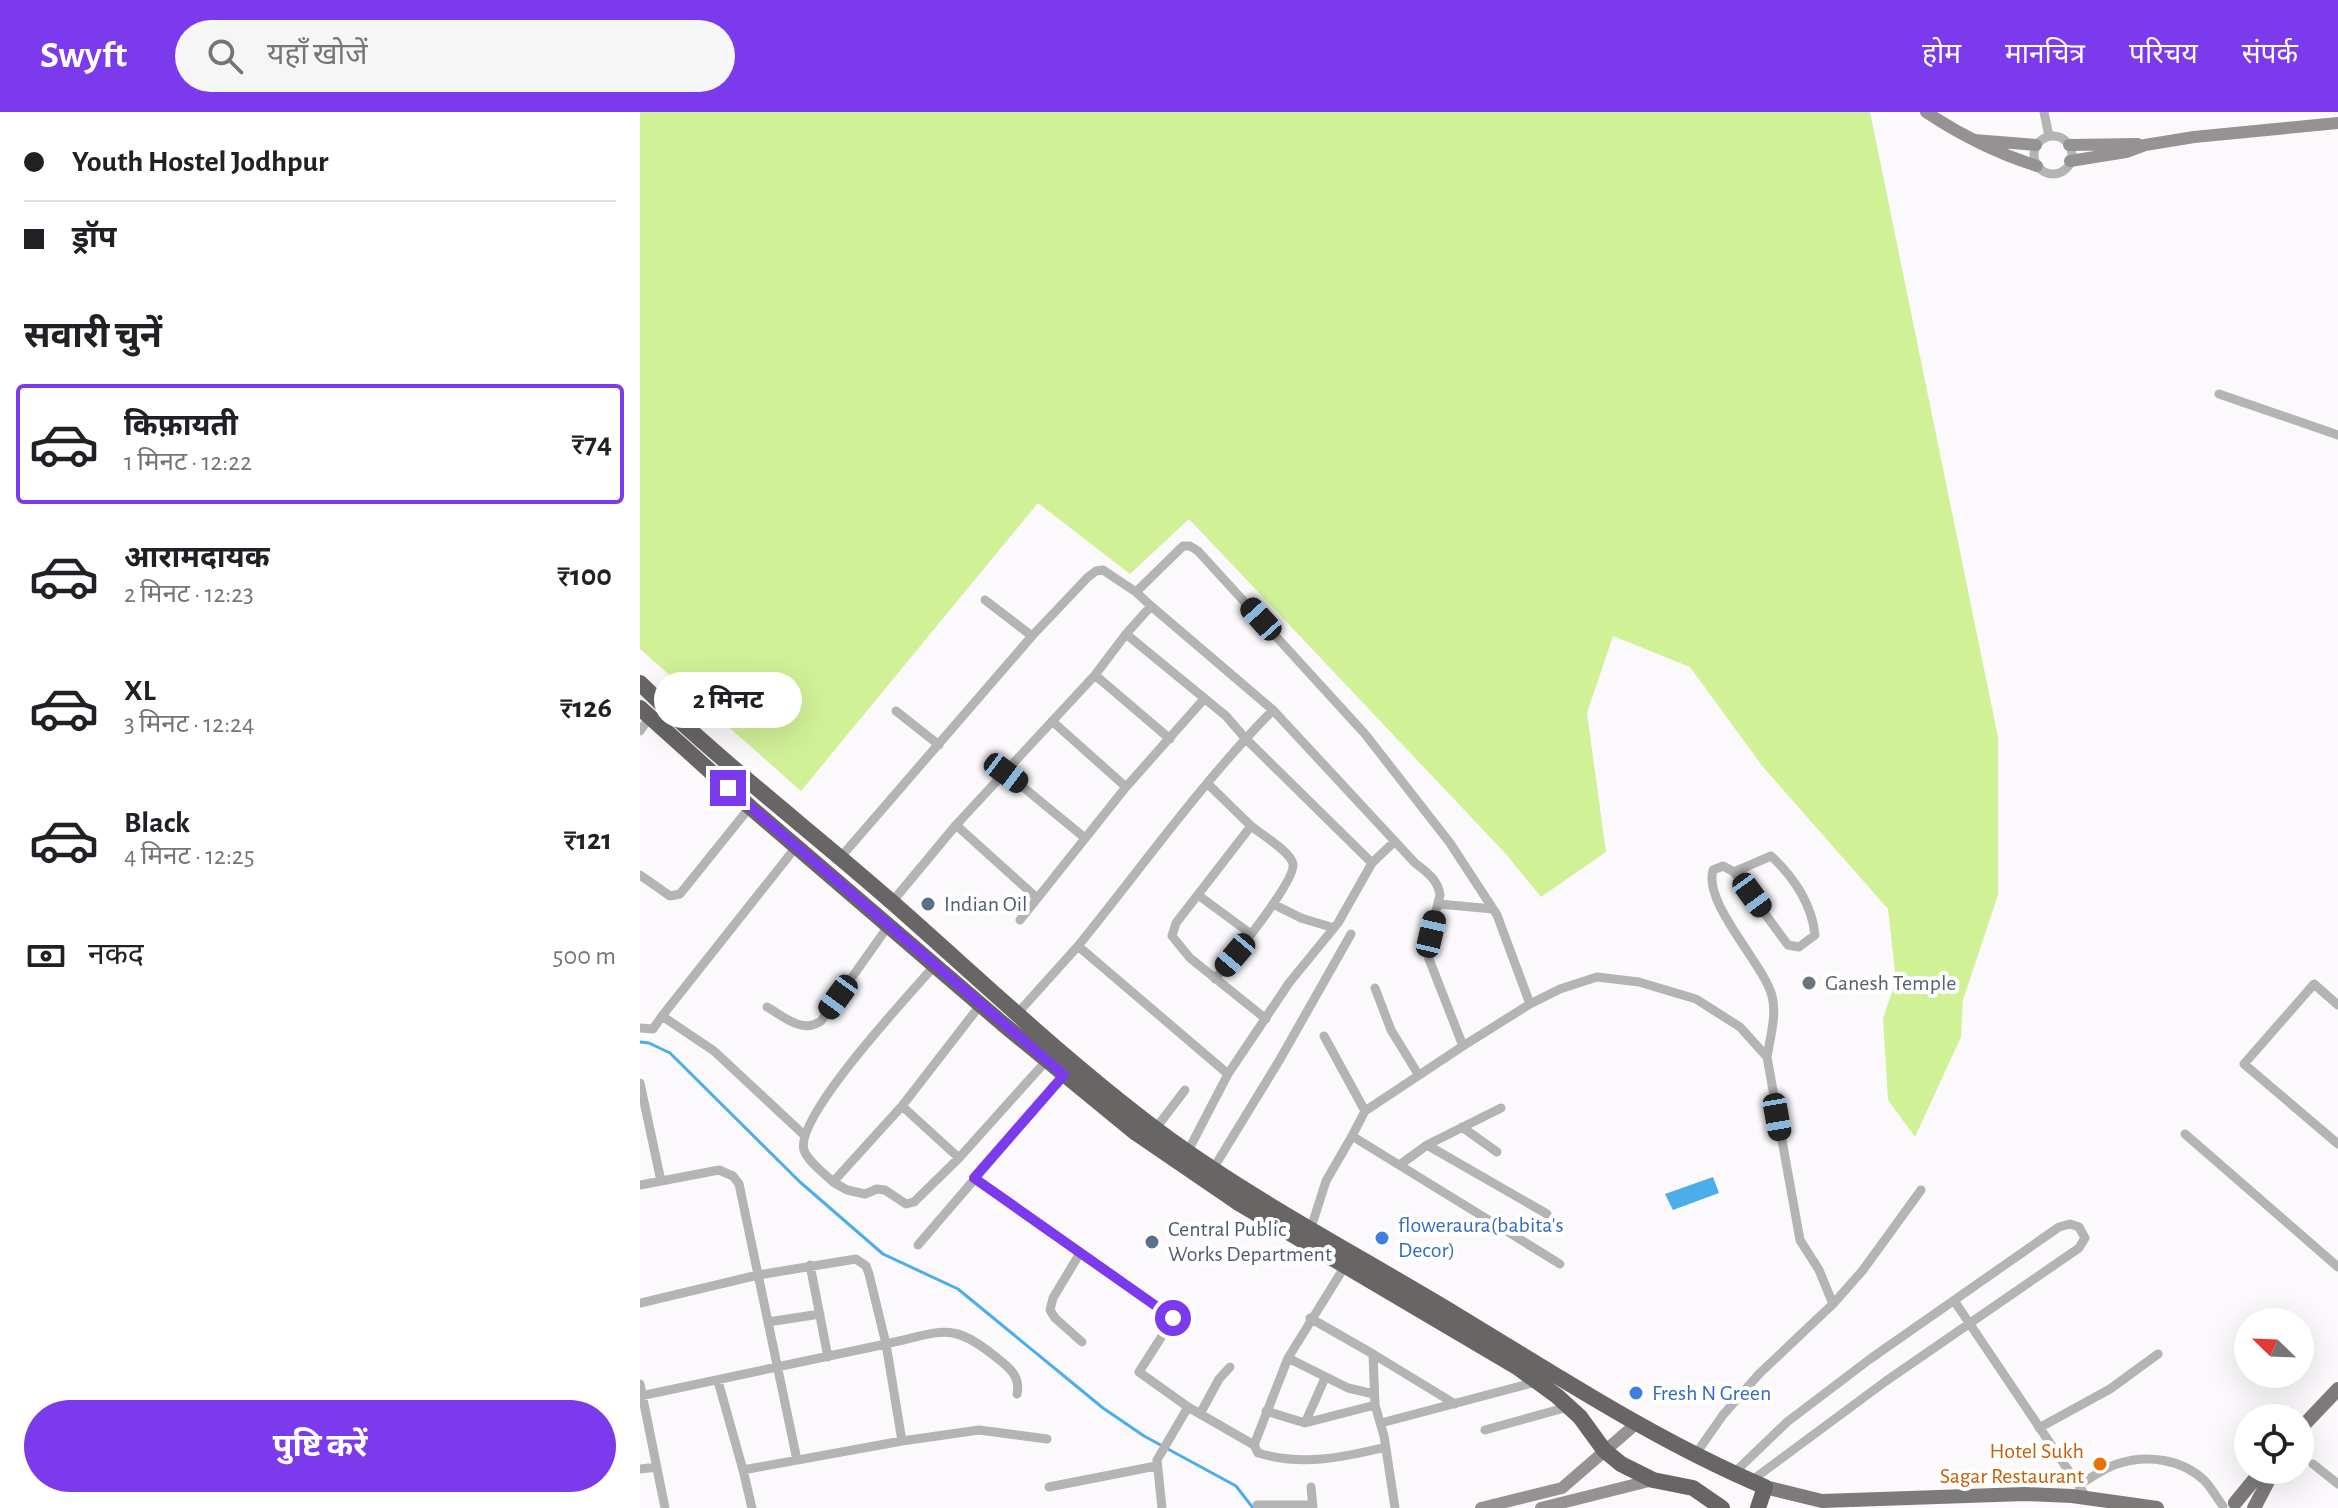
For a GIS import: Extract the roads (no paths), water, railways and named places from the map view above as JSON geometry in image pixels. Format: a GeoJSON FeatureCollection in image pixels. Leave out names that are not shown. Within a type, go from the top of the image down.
{"type":"FeatureCollection","features":[{"type":"Feature","properties":{"kind":"highway"},"geometry":{"type":"LineString","coordinates":[[640,683],[753,786],[892,902],[1016,1015],[1156,1128],[1308,1235],[1345,1266],[1538,1382],[1580,1417],[1604,1450],[1621,1464],[1653,1480],[1693,1488],[1722,1508]]}},
{"type":"Feature","properties":{"kind":"highway"},"geometry":{"type":"LineString","coordinates":[[643,719],[1064,1075],[1181,1164],[1237,1202],[1308,1235],[1637,1423],[1695,1455],[1758,1484],[1758,1508]]}},
{"type":"Feature","properties":{"kind":"main road"},"geometry":{"type":"LineString","coordinates":[[2314,1414],[2338,1389]]}},
{"type":"Feature","properties":{"kind":"main road"},"geometry":{"type":"LineString","coordinates":[[1758,1484],[1822,1501],[2083,1491],[2157,1508]]}},
{"type":"Feature","properties":{"kind":"main road"},"geometry":{"type":"LineString","coordinates":[[2226,1506],[2248,1484]]}},
{"type":"Feature","properties":{"kind":"main road"},"geometry":{"type":"LineString","coordinates":[[2226,1506],[2252,1508],[2266,1484]]}},
{"type":"Feature","properties":{"kind":"street"},"geometry":{"type":"LineString","coordinates":[[1926,112],[1990,150],[2037,166],[2045,172],[2063,171],[2070,161],[2072,152],[2069,145],[2062,138],[2049,136],[2036,145],[2033,154],[2037,166]]}},
{"type":"Feature","properties":{"kind":"street"},"geometry":{"type":"LineString","coordinates":[[2044,112],[2049,136]]}},
{"type":"Feature","properties":{"kind":"street"},"geometry":{"type":"LineString","coordinates":[[2069,145],[2145,145],[2338,123]]}},
{"type":"Feature","properties":{"kind":"street"},"geometry":{"type":"LineString","coordinates":[[1971,140],[2036,145]]}},
{"type":"Feature","properties":{"kind":"street"},"geometry":{"type":"LineString","coordinates":[[2070,161],[2126,152],[2145,145]]}},
{"type":"Feature","properties":{"kind":"street"},"geometry":{"type":"LineString","coordinates":[[2219,394],[2338,435]]}},
{"type":"Feature","properties":{"kind":"street"},"geometry":{"type":"LineString","coordinates":[[1136,592],[1183,546],[1198,551],[1365,734],[1450,843],[1493,909],[1530,1004]]}},
{"type":"Feature","properties":{"kind":"street"},"geometry":{"type":"LineString","coordinates":[[840,858],[1032,636],[1096,571],[1103,570],[1136,592],[1273,710],[1431,876],[1439,887],[1439,904],[1427,947],[1429,959],[1463,1046]]}},
{"type":"Feature","properties":{"kind":"street"},"geometry":{"type":"LineString","coordinates":[[985,600],[1032,636]]}},
{"type":"Feature","properties":{"kind":"street"},"geometry":{"type":"LineString","coordinates":[[892,902],[956,825],[1095,675],[1151,606]]}},
{"type":"Feature","properties":{"kind":"street"},"geometry":{"type":"LineString","coordinates":[[1126,634],[1226,716],[1372,863]]}},
{"type":"Feature","properties":{"kind":"street"},"geometry":{"type":"LineString","coordinates":[[1095,675],[1170,739]]}},
{"type":"Feature","properties":{"kind":"street"},"geometry":{"type":"LineString","coordinates":[[1020,920],[1126,787],[1204,699]]}},
{"type":"Feature","properties":{"kind":"street"},"geometry":{"type":"LineString","coordinates":[[1016,1015],[1078,946],[1245,738],[1273,710]]}},
{"type":"Feature","properties":{"kind":"street"},"geometry":{"type":"LineString","coordinates":[[896,711],[939,745]]}},
{"type":"Feature","properties":{"kind":"street"},"geometry":{"type":"LineString","coordinates":[[1052,721],[1126,787]]}},
{"type":"Feature","properties":{"kind":"street"},"geometry":{"type":"LineString","coordinates":[[1006,773],[1085,838]]}},
{"type":"Feature","properties":{"kind":"street"},"geometry":{"type":"LineString","coordinates":[[1208,784],[1251,826],[1287,854],[1293,865],[1293,873],[1273,904],[1215,979]]}},
{"type":"Feature","properties":{"kind":"street"},"geometry":{"type":"LineString","coordinates":[[640,875],[670,896],[680,894],[750,807]]}},
{"type":"Feature","properties":{"kind":"street"},"geometry":{"type":"LineString","coordinates":[[956,825],[1037,898]]}},
{"type":"Feature","properties":{"kind":"street"},"geometry":{"type":"LineString","coordinates":[[1251,826],[1176,923],[1172,936],[1190,958],[1266,1019]]}},
{"type":"Feature","properties":{"kind":"street"},"geometry":{"type":"LineString","coordinates":[[1188,1151],[1228,1074],[1289,983],[1334,928],[1372,863],[1395,841]]}},
{"type":"Feature","properties":{"kind":"street"},"geometry":{"type":"LineString","coordinates":[[640,1028],[653,1029],[796,847]]}},
{"type":"Feature","properties":{"kind":"street"},"geometry":{"type":"LineString","coordinates":[[1734,872],[1771,856],[1787,871],[1813,919],[1815,935],[1811,941],[1799,947],[1788,945],[1734,872],[1723,866],[1713,870],[1711,885],[1739,942],[1773,998],[1767,1057],[1800,1240],[1819,1270],[1833,1304]]}},
{"type":"Feature","properties":{"kind":"street"},"geometry":{"type":"LineString","coordinates":[[1198,895],[1251,934]]}},
{"type":"Feature","properties":{"kind":"street"},"geometry":{"type":"LineString","coordinates":[[1273,904],[1301,918],[1334,928]]}},
{"type":"Feature","properties":{"kind":"street"},"geometry":{"type":"LineString","coordinates":[[1439,904],[1493,909]]}},
{"type":"Feature","properties":{"kind":"street"},"geometry":{"type":"LineString","coordinates":[[767,1007],[804,1028],[821,1021],[889,925]]}},
{"type":"Feature","properties":{"kind":"street"},"geometry":{"type":"LineString","coordinates":[[1213,1169],[1351,934]]}},
{"type":"Feature","properties":{"kind":"street"},"geometry":{"type":"LineString","coordinates":[[1078,946],[1228,1074]]}},
{"type":"Feature","properties":{"kind":"street"},"geometry":{"type":"LineString","coordinates":[[936,964],[840,1075],[803,1134],[804,1151],[833,1182],[847,1190],[865,1194],[877,1189],[885,1190],[906,1204],[914,1202],[959,1158],[1047,1060]]}},
{"type":"Feature","properties":{"kind":"street"},"geometry":{"type":"LineString","coordinates":[[1308,1235],[1326,1181],[1365,1111],[1418,1074],[1530,1004],[1560,989],[1597,977],[1639,982],[1696,999],[1740,1027],[1767,1057]]}},
{"type":"Feature","properties":{"kind":"street"},"geometry":{"type":"LineString","coordinates":[[2338,1005],[2314,984],[2244,1064],[2338,1144]]}},
{"type":"Feature","properties":{"kind":"street"},"geometry":{"type":"LineString","coordinates":[[1375,988],[1391,1030],[1418,1074]]}},
{"type":"Feature","properties":{"kind":"street"},"geometry":{"type":"LineString","coordinates":[[833,1182],[902,1106],[982,1004]]}},
{"type":"Feature","properties":{"kind":"street"},"geometry":{"type":"LineString","coordinates":[[662,1016],[714,1051],[803,1134]]}},
{"type":"Feature","properties":{"kind":"street"},"geometry":{"type":"LineString","coordinates":[[1324,1036],[1365,1111]]}},
{"type":"Feature","properties":{"kind":"street"},"geometry":{"type":"LineString","coordinates":[[918,1245],[1064,1075]]}},
{"type":"Feature","properties":{"kind":"street"},"geometry":{"type":"LineString","coordinates":[[640,1083],[661,1181]]}},
{"type":"Feature","properties":{"kind":"street"},"geometry":{"type":"LineString","coordinates":[[1156,1128],[1185,1090]]}},
{"type":"Feature","properties":{"kind":"street"},"geometry":{"type":"LineString","coordinates":[[902,1106],[959,1158]]}},
{"type":"Feature","properties":{"kind":"street"},"geometry":{"type":"LineString","coordinates":[[1401,1164],[1427,1145],[1501,1108]]}},
{"type":"Feature","properties":{"kind":"street"},"geometry":{"type":"LineString","coordinates":[[1462,1127],[1497,1152]]}},
{"type":"Feature","properties":{"kind":"street"},"geometry":{"type":"LineString","coordinates":[[2185,1134],[2338,1267]]}},
{"type":"Feature","properties":{"kind":"street"},"geometry":{"type":"LineString","coordinates":[[1352,1136],[1560,1264]]}},
{"type":"Feature","properties":{"kind":"street"},"geometry":{"type":"LineString","coordinates":[[1427,1145],[1547,1214]]}},
{"type":"Feature","properties":{"kind":"street"},"geometry":{"type":"LineString","coordinates":[[640,1185],[719,1170],[733,1176],[739,1184],[797,1460]]}},
{"type":"Feature","properties":{"kind":"street"},"geometry":{"type":"LineString","coordinates":[[974,1178],[1173,1318]]}},
{"type":"Feature","properties":{"kind":"street"},"geometry":{"type":"LineString","coordinates":[[1695,1455],[1759,1374],[1833,1304],[1863,1270],[1921,1190]]}},
{"type":"Feature","properties":{"kind":"street"},"geometry":{"type":"LineString","coordinates":[[1734,1473],[1787,1422],[1870,1359],[2059,1227],[2070,1224],[2079,1227],[2085,1238],[2079,1248],[1886,1381],[1758,1484]]}},
{"type":"Feature","properties":{"kind":"street"},"geometry":{"type":"LineString","coordinates":[[1080,1253],[1053,1298],[1050,1310],[1082,1342]]}},
{"type":"Feature","properties":{"kind":"street"},"geometry":{"type":"LineString","coordinates":[[640,1303],[758,1275],[856,1259],[866,1266],[886,1344],[902,1441]]}},
{"type":"Feature","properties":{"kind":"street"},"geometry":{"type":"LineString","coordinates":[[810,1265],[828,1357]]}},
{"type":"Feature","properties":{"kind":"street"},"geometry":{"type":"LineString","coordinates":[[1254,1445],[1288,1358],[1345,1266]]}},
{"type":"Feature","properties":{"kind":"street"},"geometry":{"type":"LineString","coordinates":[[1955,1302],[2083,1491],[2115,1465],[2136,1460],[2160,1460],[2177,1463],[2192,1471],[2226,1506]]}},
{"type":"Feature","properties":{"kind":"street"},"geometry":{"type":"LineString","coordinates":[[768,1322],[820,1314]]}},
{"type":"Feature","properties":{"kind":"street"},"geometry":{"type":"LineString","coordinates":[[1310,1318],[1455,1404]]}},
{"type":"Feature","properties":{"kind":"street"},"geometry":{"type":"LineString","coordinates":[[665,1508],[641,1392],[718,1381],[944,1331],[976,1340],[1011,1369],[1017,1379],[1017,1394]]}},
{"type":"Feature","properties":{"kind":"street"},"geometry":{"type":"LineString","coordinates":[[1162,1336],[1139,1372],[1188,1407],[1254,1445],[1258,1453],[1295,1461],[1344,1457],[1386,1447]]}},
{"type":"Feature","properties":{"kind":"street"},"geometry":{"type":"LineString","coordinates":[[1373,1354],[1374,1400],[1386,1447],[1395,1508]]}},
{"type":"Feature","properties":{"kind":"street"},"geometry":{"type":"LineString","coordinates":[[2039,1428],[2110,1389],[2158,1354]]}},
{"type":"Feature","properties":{"kind":"street"},"geometry":{"type":"LineString","coordinates":[[1288,1358],[1374,1400]]}},
{"type":"Feature","properties":{"kind":"street"},"geometry":{"type":"LineString","coordinates":[[1200,1414],[1219,1379],[1230,1367]]}},
{"type":"Feature","properties":{"kind":"street"},"geometry":{"type":"LineString","coordinates":[[1305,1423],[1325,1378]]}},
{"type":"Feature","properties":{"kind":"street"},"geometry":{"type":"LineString","coordinates":[[718,1381],[752,1508]]}},
{"type":"Feature","properties":{"kind":"street"},"geometry":{"type":"LineString","coordinates":[[1381,1423],[1538,1382]]}},
{"type":"Feature","properties":{"kind":"street"},"geometry":{"type":"LineString","coordinates":[[1266,1411],[1305,1423],[1374,1400]]}},
{"type":"Feature","properties":{"kind":"street"},"geometry":{"type":"LineString","coordinates":[[1162,1508],[1156,1463],[1188,1407]]}},
{"type":"Feature","properties":{"kind":"street"},"geometry":{"type":"LineString","coordinates":[[1485,1430],[1568,1407]]}},
{"type":"Feature","properties":{"kind":"street"},"geometry":{"type":"LineString","coordinates":[[1481,1508],[1562,1488],[1637,1423]]}},
{"type":"Feature","properties":{"kind":"street"},"geometry":{"type":"LineString","coordinates":[[743,1470],[979,1430],[1047,1439]]}},
{"type":"Feature","properties":{"kind":"street"},"geometry":{"type":"LineString","coordinates":[[1049,1487],[1156,1463]]}},
{"type":"Feature","properties":{"kind":"street"},"geometry":{"type":"LineString","coordinates":[[2314,1465],[2338,1484]]}},
{"type":"Feature","properties":{"kind":"street"},"geometry":{"type":"LineString","coordinates":[[640,1469],[657,1467]]}},
{"type":"Feature","properties":{"kind":"street"},"geometry":{"type":"LineString","coordinates":[[1541,1508],[1653,1480]]}},
{"type":"Feature","properties":{"kind":"street"},"geometry":{"type":"LineString","coordinates":[[1257,1505],[1312,1506],[1311,1487]]}},
{"type":"Feature","properties":{"kind":"water"},"geometry":{"type":"Polygon","coordinates":[[[1713,1177],[1719,1193],[1673,1210],[1665,1194],[1713,1177]]]}},
{"type":"Feature","properties":{"kind":"waterway"},"geometry":{"type":"LineString","coordinates":[[640,1042],[670,1053],[800,1182],[883,1254],[958,1289],[1103,1408],[1144,1436],[1236,1486],[1253,1508]]}},
{"type":"Feature","properties":{"kind":"place","name":"Indian Oil"},"geometry":{"type":"Point","coordinates":[928,904]}},
{"type":"Feature","properties":{"kind":"place","name":"Ganesh Temple"},"geometry":{"type":"Point","coordinates":[1809,983]}},
{"type":"Feature","properties":{"kind":"place","name":"floweraura(babita's Decor)"},"geometry":{"type":"Point","coordinates":[1382,1238]}},
{"type":"Feature","properties":{"kind":"place","name":"Central Public Works Department"},"geometry":{"type":"Point","coordinates":[1152,1242]}},
{"type":"Feature","properties":{"kind":"place","name":"Fresh N Green"},"geometry":{"type":"Point","coordinates":[1636,1393]}},
{"type":"Feature","properties":{"kind":"place","name":"Hotel Sukh Sagar Restaurant"},"geometry":{"type":"Point","coordinates":[2100,1464]}}]}
